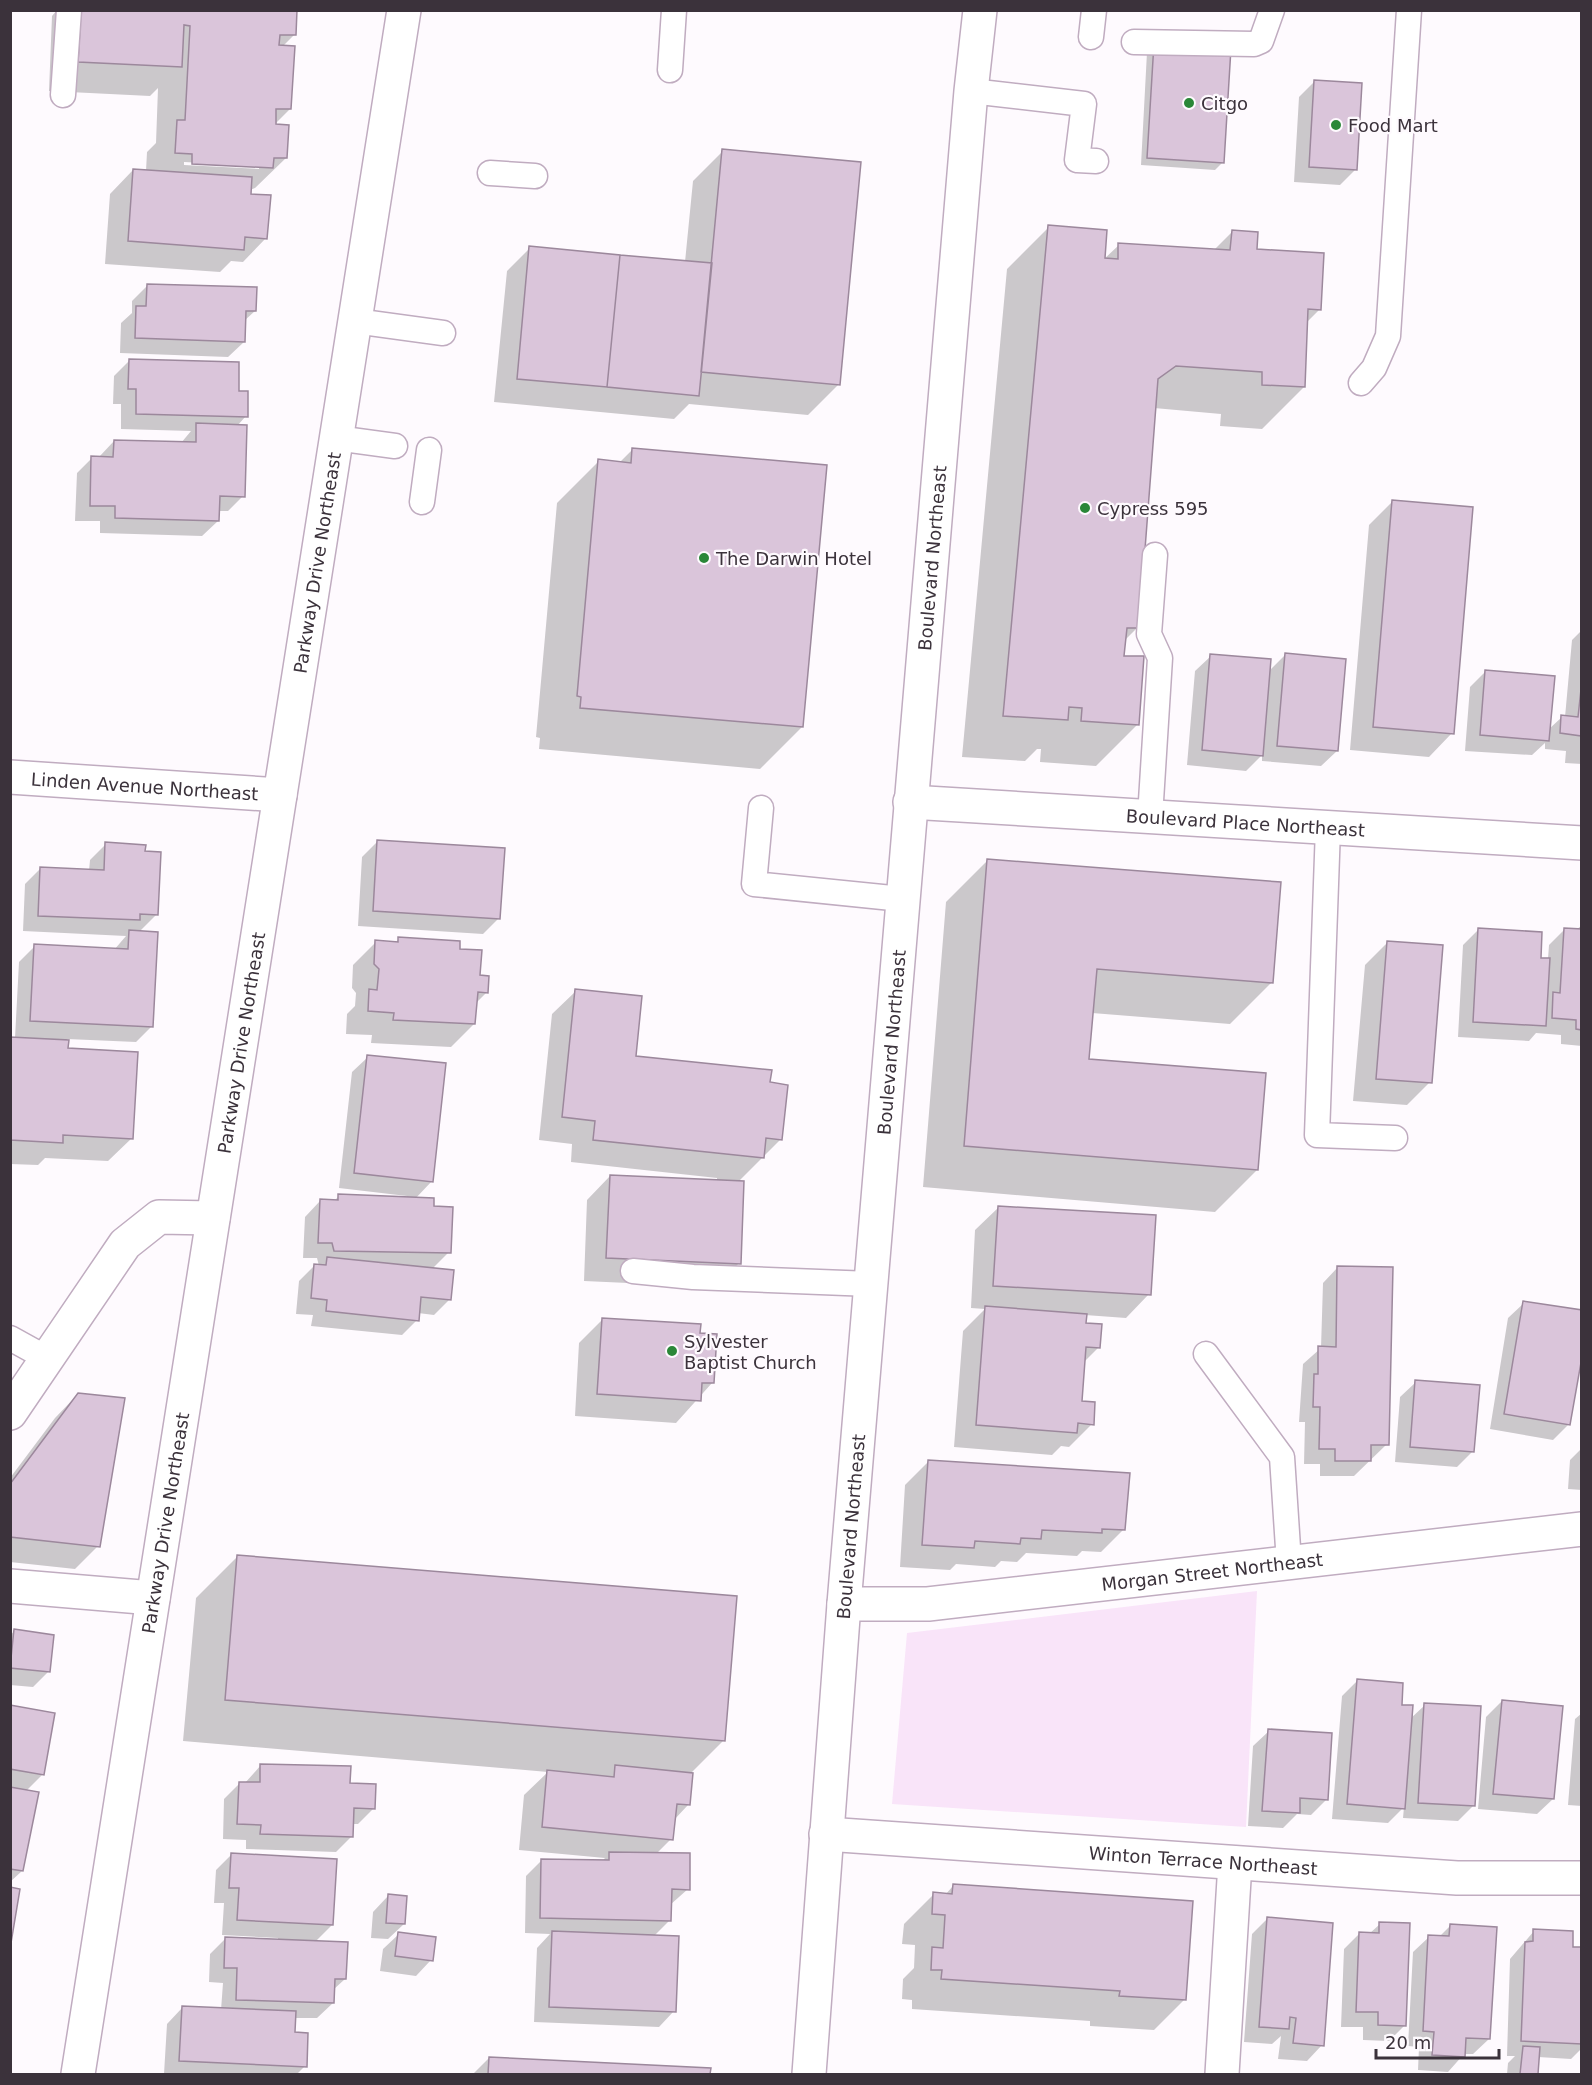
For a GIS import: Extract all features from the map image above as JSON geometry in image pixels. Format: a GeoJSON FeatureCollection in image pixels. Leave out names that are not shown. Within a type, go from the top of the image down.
{"type":"FeatureCollection","features":[{"type":"Feature","properties":{"kind":"street","name":"Parkway Drive Northeast"},"geometry":{"type":"LineString","coordinates":[[78,2074],[404,10]]}},
{"type":"Feature","properties":{"kind":"street","name":"Boulevard Northeast"},"geometry":{"type":"LineString","coordinates":[[809,2074],[844,1604],[910,802],[970,91],[980,10]]}},
{"type":"Feature","properties":{"kind":"street","name":"Linden Avenue Northeast"},"geometry":{"type":"LineString","coordinates":[[10,777],[280,795]]}},
{"type":"Feature","properties":{"kind":"street","name":"Boulevard Place Northeast"},"geometry":{"type":"LineString","coordinates":[[910,802],[1581,843]]}},
{"type":"Feature","properties":{"kind":"street"},"geometry":{"type":"LineString","coordinates":[[10,1413],[125,1244],[159,1217],[213,1218]]}},
{"type":"Feature","properties":{"kind":"street","name":"Morgan Street Northeast"},"geometry":{"type":"LineString","coordinates":[[844,1604],[928,1605],[1581,1529]]}},
{"type":"Feature","properties":{"kind":"street"},"geometry":{"type":"LineString","coordinates":[[10,1586],[153,1598]]}},
{"type":"Feature","properties":{"kind":"street","name":"Winton Terrace Northeast"},"geometry":{"type":"LineString","coordinates":[[826,1834],[1457,1878],[1581,1878]]}},
{"type":"Feature","properties":{"kind":"street"},"geometry":{"type":"LineString","coordinates":[[1222,2074],[1234,1863]]}},
{"type":"Feature","properties":{"kind":"lane"},"geometry":{"type":"LineString","coordinates":[[63,95],[69,10]]}},
{"type":"Feature","properties":{"kind":"lane"},"geometry":{"type":"LineString","coordinates":[[670,70],[674,10]]}},
{"type":"Feature","properties":{"kind":"lane"},"geometry":{"type":"LineString","coordinates":[[1091,37],[1094,10]]}},
{"type":"Feature","properties":{"kind":"lane"},"geometry":{"type":"LineString","coordinates":[[1134,42],[1254,44],[1261,41],[1272,10]]}},
{"type":"Feature","properties":{"kind":"lane"},"geometry":{"type":"LineString","coordinates":[[1361,383],[1374,368],[1388,336],[1408,10]]}},
{"type":"Feature","properties":{"kind":"lane"},"geometry":{"type":"LineString","coordinates":[[970,91],[1084,104],[1077,160],[1096,161]]}},
{"type":"Feature","properties":{"kind":"lane"},"geometry":{"type":"LineString","coordinates":[[490,172],[535,176]]}},
{"type":"Feature","properties":{"kind":"lane"},"geometry":{"type":"LineString","coordinates":[[355,321],[443,333]]}},
{"type":"Feature","properties":{"kind":"lane"},"geometry":{"type":"LineString","coordinates":[[336,438],[395,446]]}},
{"type":"Feature","properties":{"kind":"lane"},"geometry":{"type":"LineString","coordinates":[[423,502],[429,450]]}},
{"type":"Feature","properties":{"kind":"lane"},"geometry":{"type":"LineString","coordinates":[[1150,817],[1160,658],[1149,634],[1155,555]]}},
{"type":"Feature","properties":{"kind":"lane"},"geometry":{"type":"LineString","coordinates":[[761,808],[754,884],[902,899]]}},
{"type":"Feature","properties":{"kind":"lane"},"geometry":{"type":"LineString","coordinates":[[1328,828],[1317,1135],[1395,1138]]}},
{"type":"Feature","properties":{"kind":"lane"},"geometry":{"type":"LineString","coordinates":[[633,1271],[803,1283],[871,1284]]}},
{"type":"Feature","properties":{"kind":"lane"},"geometry":{"type":"LineString","coordinates":[[10,1338],[48,1359]]}},
{"type":"Feature","properties":{"kind":"lane"},"geometry":{"type":"LineString","coordinates":[[1206,1354],[1282,1457],[1289,1563]]}},
{"type":"Feature","properties":{"kind":"shaded area"},"geometry":{"type":"Polygon","coordinates":[[[1257,1591],[1246,1827],[892,1804],[907,1633],[1257,1591]]]}},
{"type":"Feature","properties":{"kind":"building"},"geometry":{"type":"Polygon","coordinates":[[[81,10],[297,10],[296,35],[280,35],[279,45],[295,46],[291,109],[276,109],[276,124],[289,125],[287,158],[274,158],[273,168],[192,164],[192,154],[175,153],[177,120],[185,120],[190,26],[184,25],[182,67],[78,62],[81,10]]]}},
{"type":"Feature","properties":{"kind":"building","name":"Citgo"},"geometry":{"type":"Polygon","coordinates":[[[1154,43],[1231,48],[1224,163],[1147,158],[1154,43]]]}},
{"type":"Feature","properties":{"kind":"building","name":"Food Mart"},"geometry":{"type":"Polygon","coordinates":[[[1314,80],[1362,83],[1357,170],[1309,167],[1314,80]]]}},
{"type":"Feature","properties":{"kind":"building"},"geometry":{"type":"Polygon","coordinates":[[[722,149],[861,162],[840,385],[701,372],[722,149]]]}},
{"type":"Feature","properties":{"kind":"building"},"geometry":{"type":"Polygon","coordinates":[[[133,169],[252,177],[251,194],[271,195],[267,239],[245,237],[244,250],[128,241],[133,169]]]}},
{"type":"Feature","properties":{"kind":"building","name":"Cypress 595"},"geometry":{"type":"Polygon","coordinates":[[[1048,225],[1107,230],[1105,258],[1118,259],[1118,243],[1230,250],[1232,230],[1258,232],[1257,249],[1324,253],[1321,310],[1308,309],[1305,387],[1262,385],[1262,372],[1176,366],[1158,379],[1139,628],[1127,628],[1124,656],[1144,656],[1139,725],[1081,721],[1082,708],[1069,707],[1068,720],[1003,716],[1048,225]]]}},
{"type":"Feature","properties":{"kind":"building"},"geometry":{"type":"Polygon","coordinates":[[[529,246],[620,255],[607,387],[517,379],[529,246]]]}},
{"type":"Feature","properties":{"kind":"building"},"geometry":{"type":"Polygon","coordinates":[[[620,255],[712,263],[699,396],[607,387],[620,255]]]}},
{"type":"Feature","properties":{"kind":"building"},"geometry":{"type":"Polygon","coordinates":[[[147,284],[257,287],[256,311],[246,311],[245,342],[135,338],[136,306],[146,306],[147,284]]]}},
{"type":"Feature","properties":{"kind":"building"},"geometry":{"type":"Polygon","coordinates":[[[129,359],[239,362],[239,391],[248,391],[248,417],[136,414],[136,389],[128,389],[129,359]]]}},
{"type":"Feature","properties":{"kind":"building"},"geometry":{"type":"Polygon","coordinates":[[[196,423],[247,425],[245,497],[220,496],[219,521],[115,518],[115,506],[90,506],[91,456],[113,457],[114,440],[196,442],[196,423]]]}},
{"type":"Feature","properties":{"kind":"building"},"geometry":{"type":"Polygon","coordinates":[[[632,448],[827,465],[803,727],[580,708],[581,697],[577,696],[598,459],[631,463],[632,448]]]}},
{"type":"Feature","properties":{"kind":"building"},"geometry":{"type":"Polygon","coordinates":[[[1392,500],[1473,507],[1454,734],[1373,727],[1392,500]]]}},
{"type":"Feature","properties":{"kind":"building"},"geometry":{"type":"Polygon","coordinates":[[[1285,653],[1346,659],[1338,751],[1277,746],[1285,653]]]}},
{"type":"Feature","properties":{"kind":"building"},"geometry":{"type":"Polygon","coordinates":[[[1210,654],[1271,659],[1263,756],[1202,750],[1210,654]]]}},
{"type":"Feature","properties":{"kind":"building"},"geometry":{"type":"Polygon","coordinates":[[[1485,670],[1555,676],[1549,741],[1480,735],[1485,670]]]}},
{"type":"Feature","properties":{"kind":"building"},"geometry":{"type":"Polygon","coordinates":[[[1582,680],[1582,748],[1581,736],[1560,733],[1561,715],[1578,717],[1582,680]]]}},
{"type":"Feature","properties":{"kind":"building"},"geometry":{"type":"Polygon","coordinates":[[[377,840],[505,848],[500,919],[373,911],[377,840]]]}},
{"type":"Feature","properties":{"kind":"building"},"geometry":{"type":"Polygon","coordinates":[[[105,842],[146,845],[145,851],[161,852],[158,915],[140,914],[140,920],[38,916],[40,867],[104,870],[105,842]]]}},
{"type":"Feature","properties":{"kind":"building"},"geometry":{"type":"Polygon","coordinates":[[[987,859],[1281,882],[1273,983],[1097,969],[1089,1059],[1266,1073],[1258,1170],[964,1146],[987,859]]]}},
{"type":"Feature","properties":{"kind":"building"},"geometry":{"type":"Polygon","coordinates":[[[1478,928],[1542,932],[1541,958],[1550,958],[1546,1026],[1473,1022],[1478,928]]]}},
{"type":"Feature","properties":{"kind":"building"},"geometry":{"type":"Polygon","coordinates":[[[1564,928],[1582,929],[1582,1030],[1576,1029],[1576,1020],[1552,1018],[1553,992],[1560,993],[1564,928]]]}},
{"type":"Feature","properties":{"kind":"building"},"geometry":{"type":"Polygon","coordinates":[[[129,930],[158,932],[153,1027],[30,1021],[34,944],[128,949],[129,930]]]}},
{"type":"Feature","properties":{"kind":"building"},"geometry":{"type":"Polygon","coordinates":[[[398,937],[460,941],[460,949],[482,950],[480,975],[489,976],[488,993],[478,992],[475,1024],[393,1020],[394,1013],[368,1011],[369,989],[377,990],[379,969],[374,964],[375,940],[398,942],[398,937]]]}},
{"type":"Feature","properties":{"kind":"building"},"geometry":{"type":"Polygon","coordinates":[[[1387,941],[1443,945],[1432,1083],[1376,1079],[1387,941]]]}},
{"type":"Feature","properties":{"kind":"building"},"geometry":{"type":"Polygon","coordinates":[[[575,989],[642,996],[636,1056],[772,1070],[770,1082],[788,1085],[782,1140],[766,1138],[764,1158],[593,1140],[595,1121],[562,1117],[575,989]]]}},
{"type":"Feature","properties":{"kind":"building"},"geometry":{"type":"Polygon","coordinates":[[[10,1037],[69,1040],[68,1048],[138,1052],[133,1139],[63,1135],[63,1143],[10,1140],[10,1037]]]}},
{"type":"Feature","properties":{"kind":"building"},"geometry":{"type":"Polygon","coordinates":[[[367,1055],[446,1063],[433,1182],[354,1173],[367,1055]]]}},
{"type":"Feature","properties":{"kind":"building"},"geometry":{"type":"Polygon","coordinates":[[[610,1175],[744,1181],[741,1264],[606,1258],[610,1175]]]}},
{"type":"Feature","properties":{"kind":"building"},"geometry":{"type":"Polygon","coordinates":[[[338,1194],[434,1198],[434,1206],[453,1207],[451,1253],[334,1251],[332,1243],[318,1243],[320,1199],[338,1200],[338,1194]]]}},
{"type":"Feature","properties":{"kind":"building"},"geometry":{"type":"Polygon","coordinates":[[[998,1206],[1156,1215],[1151,1295],[993,1286],[998,1206]]]}},
{"type":"Feature","properties":{"kind":"building"},"geometry":{"type":"Polygon","coordinates":[[[327,1257],[454,1270],[451,1300],[421,1297],[419,1321],[326,1311],[327,1300],[311,1298],[314,1264],[326,1265],[327,1257]]]}},
{"type":"Feature","properties":{"kind":"building"},"geometry":{"type":"Polygon","coordinates":[[[1337,1266],[1393,1267],[1389,1445],[1371,1445],[1371,1461],[1335,1461],[1335,1449],[1319,1449],[1320,1407],[1313,1407],[1314,1374],[1318,1374],[1318,1346],[1336,1347],[1337,1266]]]}},
{"type":"Feature","properties":{"kind":"building"},"geometry":{"type":"Polygon","coordinates":[[[1523,1301],[1582,1310],[1582,1357],[1570,1425],[1504,1414],[1523,1301]]]}},
{"type":"Feature","properties":{"kind":"building"},"geometry":{"type":"Polygon","coordinates":[[[985,1306],[1087,1314],[1086,1323],[1102,1324],[1100,1348],[1086,1347],[1082,1401],[1095,1402],[1094,1425],[1078,1423],[1077,1433],[976,1425],[985,1306]]]}},
{"type":"Feature","properties":{"kind":"building"},"geometry":{"type":"Polygon","coordinates":[[[602,1318],[701,1324],[700,1333],[717,1334],[714,1383],[702,1383],[701,1401],[597,1394],[602,1318]]]}},
{"type":"Feature","properties":{"kind":"building"},"geometry":{"type":"Polygon","coordinates":[[[1415,1380],[1480,1385],[1474,1452],[1410,1447],[1415,1380]]]}},
{"type":"Feature","properties":{"kind":"building"},"geometry":{"type":"Polygon","coordinates":[[[78,1393],[125,1398],[100,1547],[10,1537],[10,1484],[78,1393]]]}},
{"type":"Feature","properties":{"kind":"building"},"geometry":{"type":"Polygon","coordinates":[[[928,1460],[1130,1473],[1125,1530],[1102,1529],[1102,1533],[1042,1530],[1041,1539],[1021,1538],[1020,1544],[975,1541],[974,1548],[922,1545],[928,1460]]]}},
{"type":"Feature","properties":{"kind":"building"},"geometry":{"type":"Polygon","coordinates":[[[237,1555],[737,1596],[725,1741],[225,1700],[237,1555]]]}},
{"type":"Feature","properties":{"kind":"building"},"geometry":{"type":"Polygon","coordinates":[[[14,1629],[54,1635],[50,1672],[10,1668],[14,1629]]]}},
{"type":"Feature","properties":{"kind":"building"},"geometry":{"type":"Polygon","coordinates":[[[1357,1679],[1403,1683],[1402,1705],[1413,1705],[1405,1809],[1347,1804],[1357,1679]]]}},
{"type":"Feature","properties":{"kind":"building"},"geometry":{"type":"Polygon","coordinates":[[[1502,1700],[1563,1706],[1554,1799],[1493,1794],[1502,1700]]]}},
{"type":"Feature","properties":{"kind":"building"},"geometry":{"type":"Polygon","coordinates":[[[1424,1703],[1481,1706],[1475,1806],[1418,1803],[1424,1703]]]}},
{"type":"Feature","properties":{"kind":"building"},"geometry":{"type":"Polygon","coordinates":[[[10,1705],[55,1713],[44,1775],[10,1769],[10,1705]]]}},
{"type":"Feature","properties":{"kind":"building"},"geometry":{"type":"Polygon","coordinates":[[[1268,1729],[1332,1733],[1328,1800],[1300,1798],[1300,1813],[1262,1811],[1268,1729]]]}},
{"type":"Feature","properties":{"kind":"building"},"geometry":{"type":"Polygon","coordinates":[[[260,1764],[351,1766],[350,1783],[376,1784],[375,1809],[354,1808],[353,1837],[260,1834],[261,1825],[237,1824],[239,1782],[260,1782],[260,1764]]]}},
{"type":"Feature","properties":{"kind":"building"},"geometry":{"type":"Polygon","coordinates":[[[615,1765],[693,1773],[690,1805],[677,1804],[673,1840],[542,1827],[547,1770],[614,1777],[615,1765]]]}},
{"type":"Feature","properties":{"kind":"building"},"geometry":{"type":"Polygon","coordinates":[[[10,1787],[39,1792],[23,1871],[10,1869],[10,1787]]]}},
{"type":"Feature","properties":{"kind":"building"},"geometry":{"type":"Polygon","coordinates":[[[609,1852],[690,1853],[690,1890],[672,1889],[671,1921],[540,1918],[541,1859],[609,1860],[609,1852]]]}},
{"type":"Feature","properties":{"kind":"building"},"geometry":{"type":"Polygon","coordinates":[[[231,1853],[337,1859],[333,1925],[237,1920],[239,1888],[229,1888],[231,1853]]]}},
{"type":"Feature","properties":{"kind":"building"},"geometry":{"type":"Polygon","coordinates":[[[953,1884],[1193,1901],[1186,2000],[1119,1996],[1120,1991],[941,1979],[942,1970],[931,1970],[932,1947],[943,1948],[945,1915],[932,1914],[933,1892],[952,1894],[953,1884]]]}},
{"type":"Feature","properties":{"kind":"building"},"geometry":{"type":"Polygon","coordinates":[[[10,1887],[20,1889],[10,1949],[10,1887]]]}},
{"type":"Feature","properties":{"kind":"building"},"geometry":{"type":"Polygon","coordinates":[[[388,1894],[407,1896],[405,1924],[386,1923],[388,1894]]]}},
{"type":"Feature","properties":{"kind":"building"},"geometry":{"type":"Polygon","coordinates":[[[1267,1917],[1333,1923],[1324,2046],[1293,2043],[1296,2018],[1290,2017],[1289,2029],[1259,2027],[1267,1917]]]}},
{"type":"Feature","properties":{"kind":"building"},"geometry":{"type":"Polygon","coordinates":[[[1379,1922],[1410,1923],[1406,2026],[1378,2025],[1378,2012],[1356,2012],[1359,1932],[1379,1933],[1379,1922]]]}},
{"type":"Feature","properties":{"kind":"building"},"geometry":{"type":"Polygon","coordinates":[[[1450,1924],[1497,1927],[1490,2039],[1466,2038],[1465,2057],[1432,2055],[1434,2032],[1423,2031],[1428,1935],[1449,1936],[1450,1924]]]}},
{"type":"Feature","properties":{"kind":"building"},"geometry":{"type":"Polygon","coordinates":[[[1533,1929],[1573,1931],[1573,1947],[1582,1947],[1582,2044],[1521,2041],[1525,1942],[1533,1941],[1533,1929]]]}},
{"type":"Feature","properties":{"kind":"building"},"geometry":{"type":"Polygon","coordinates":[[[552,1931],[679,1936],[676,2012],[549,2007],[552,1931]]]}},
{"type":"Feature","properties":{"kind":"building"},"geometry":{"type":"Polygon","coordinates":[[[398,1932],[436,1937],[433,1961],[395,1956],[398,1932]]]}},
{"type":"Feature","properties":{"kind":"building"},"geometry":{"type":"Polygon","coordinates":[[[225,1937],[348,1942],[346,1979],[335,1979],[334,2003],[236,2000],[237,1968],[224,1968],[225,1937]]]}},
{"type":"Feature","properties":{"kind":"building"},"geometry":{"type":"Polygon","coordinates":[[[182,2006],[296,2011],[295,2032],[308,2033],[307,2067],[179,2061],[182,2006]]]}},
{"type":"Feature","properties":{"kind":"building"},"geometry":{"type":"Polygon","coordinates":[[[1523,2046],[1540,2047],[1538,2074],[1520,2074],[1523,2046]]]}},
{"type":"Feature","properties":{"kind":"building"},"geometry":{"type":"Polygon","coordinates":[[[489,2057],[711,2068],[710,2074],[488,2074],[489,2057]]]}},
{"type":"Feature","properties":{"kind":"place","name":"Citgo"},"geometry":{"type":"Point","coordinates":[1189,103]}},
{"type":"Feature","properties":{"kind":"place","name":"Food Mart"},"geometry":{"type":"Point","coordinates":[1336,125]}},
{"type":"Feature","properties":{"kind":"place","name":"Cypress 595"},"geometry":{"type":"Point","coordinates":[1085,508]}},
{"type":"Feature","properties":{"kind":"place","name":"The Darwin Hotel"},"geometry":{"type":"Point","coordinates":[704,558]}},
{"type":"Feature","properties":{"kind":"place","name":"Sylvester Baptist Church"},"geometry":{"type":"Point","coordinates":[672,1351]}}]}
